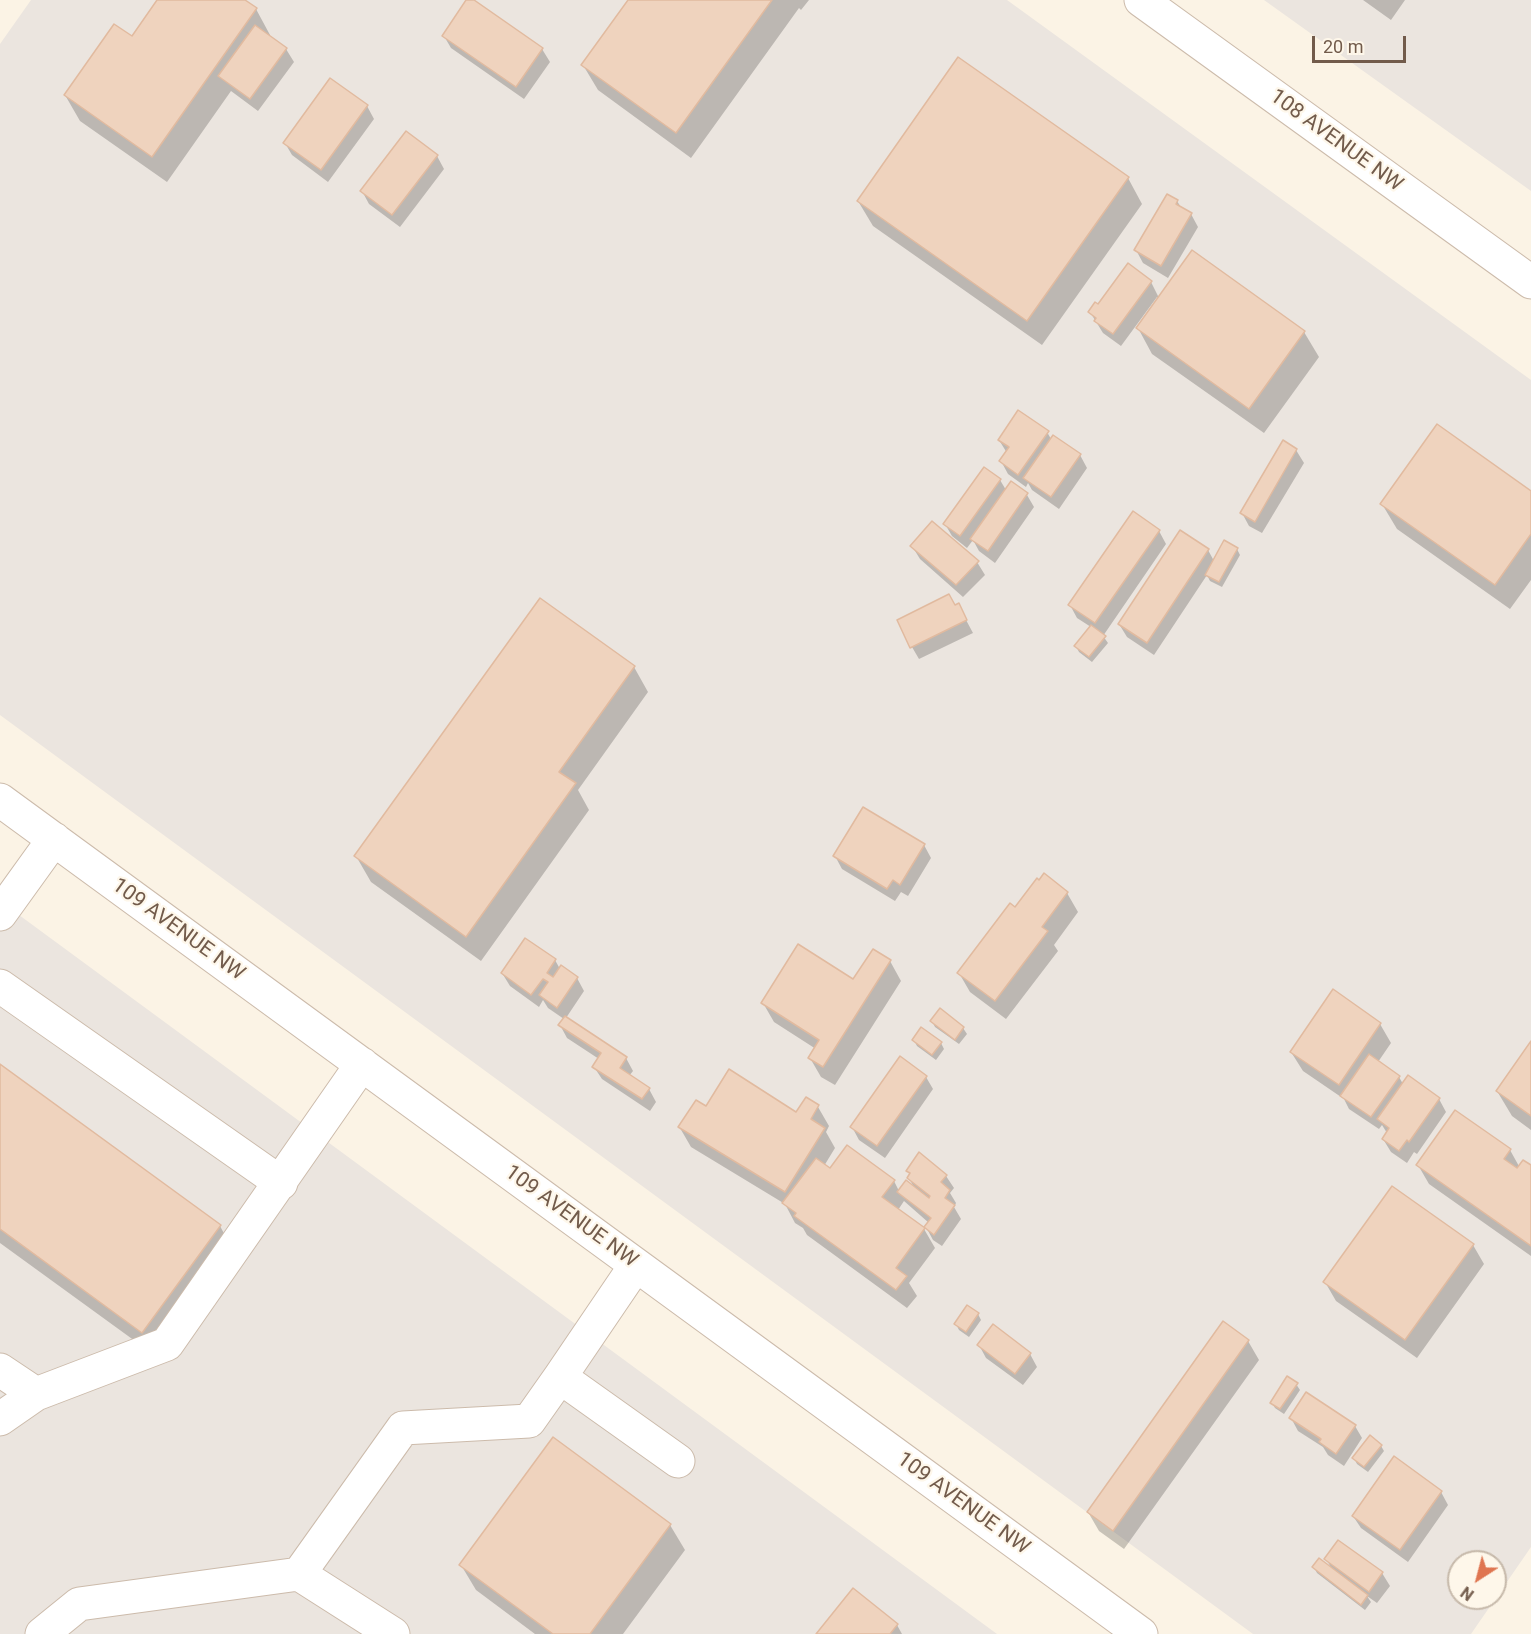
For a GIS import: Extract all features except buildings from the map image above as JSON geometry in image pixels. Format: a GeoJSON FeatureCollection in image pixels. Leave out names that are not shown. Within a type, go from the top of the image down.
{"type":"FeatureCollection","features":[{"type":"Feature","properties":{"kind":"street","name":"108 AVENUE NW"},"geometry":{"type":"LineString","coordinates":[[1141,0],[1531,282]]}},
{"type":"Feature","properties":{"kind":"street","name":"109 AVENUE NW"},"geometry":{"type":"LineString","coordinates":[[0,800],[1142,1634]]}},
{"type":"Feature","properties":{"kind":"street"},"geometry":{"type":"LineString","coordinates":[[0,914],[54,839]]}},
{"type":"Feature","properties":{"kind":"street"},"geometry":{"type":"LineString","coordinates":[[0,986],[280,1183]]}},
{"type":"Feature","properties":{"kind":"street"},"geometry":{"type":"LineString","coordinates":[[0,1419],[36,1395],[167,1344],[362,1064]]}},
{"type":"Feature","properties":{"kind":"street"},"geometry":{"type":"LineString","coordinates":[[299,1574],[403,1428],[529,1421],[636,1265]]}},
{"type":"Feature","properties":{"kind":"street"},"geometry":{"type":"LineString","coordinates":[[0,1370],[36,1395]]}},
{"type":"Feature","properties":{"kind":"street"},"geometry":{"type":"LineString","coordinates":[[560,1377],[678,1461]]}},
{"type":"Feature","properties":{"kind":"street"},"geometry":{"type":"LineString","coordinates":[[42,1634],[79,1604],[299,1574],[393,1634]]}},
{"type":"Feature","properties":{"kind":"shaded area"},"geometry":{"type":"Polygon","coordinates":[[[31,0],[1007,0],[1531,380],[1531,1547],[1507,1582],[1507,1550],[1447,1550],[1447,1610],[1488,1610],[1471,1634],[1253,1634],[0,715],[0,44],[31,0]]]}},
{"type":"Feature","properties":{"kind":"shaded area"},"geometry":{"type":"Polygon","coordinates":[[[1264,0],[1531,0],[1531,191],[1264,0]]]}},
{"type":"Feature","properties":{"kind":"shaded area"},"geometry":{"type":"Polygon","coordinates":[[[0,901],[997,1634],[0,1634],[0,901]]]}}]}
